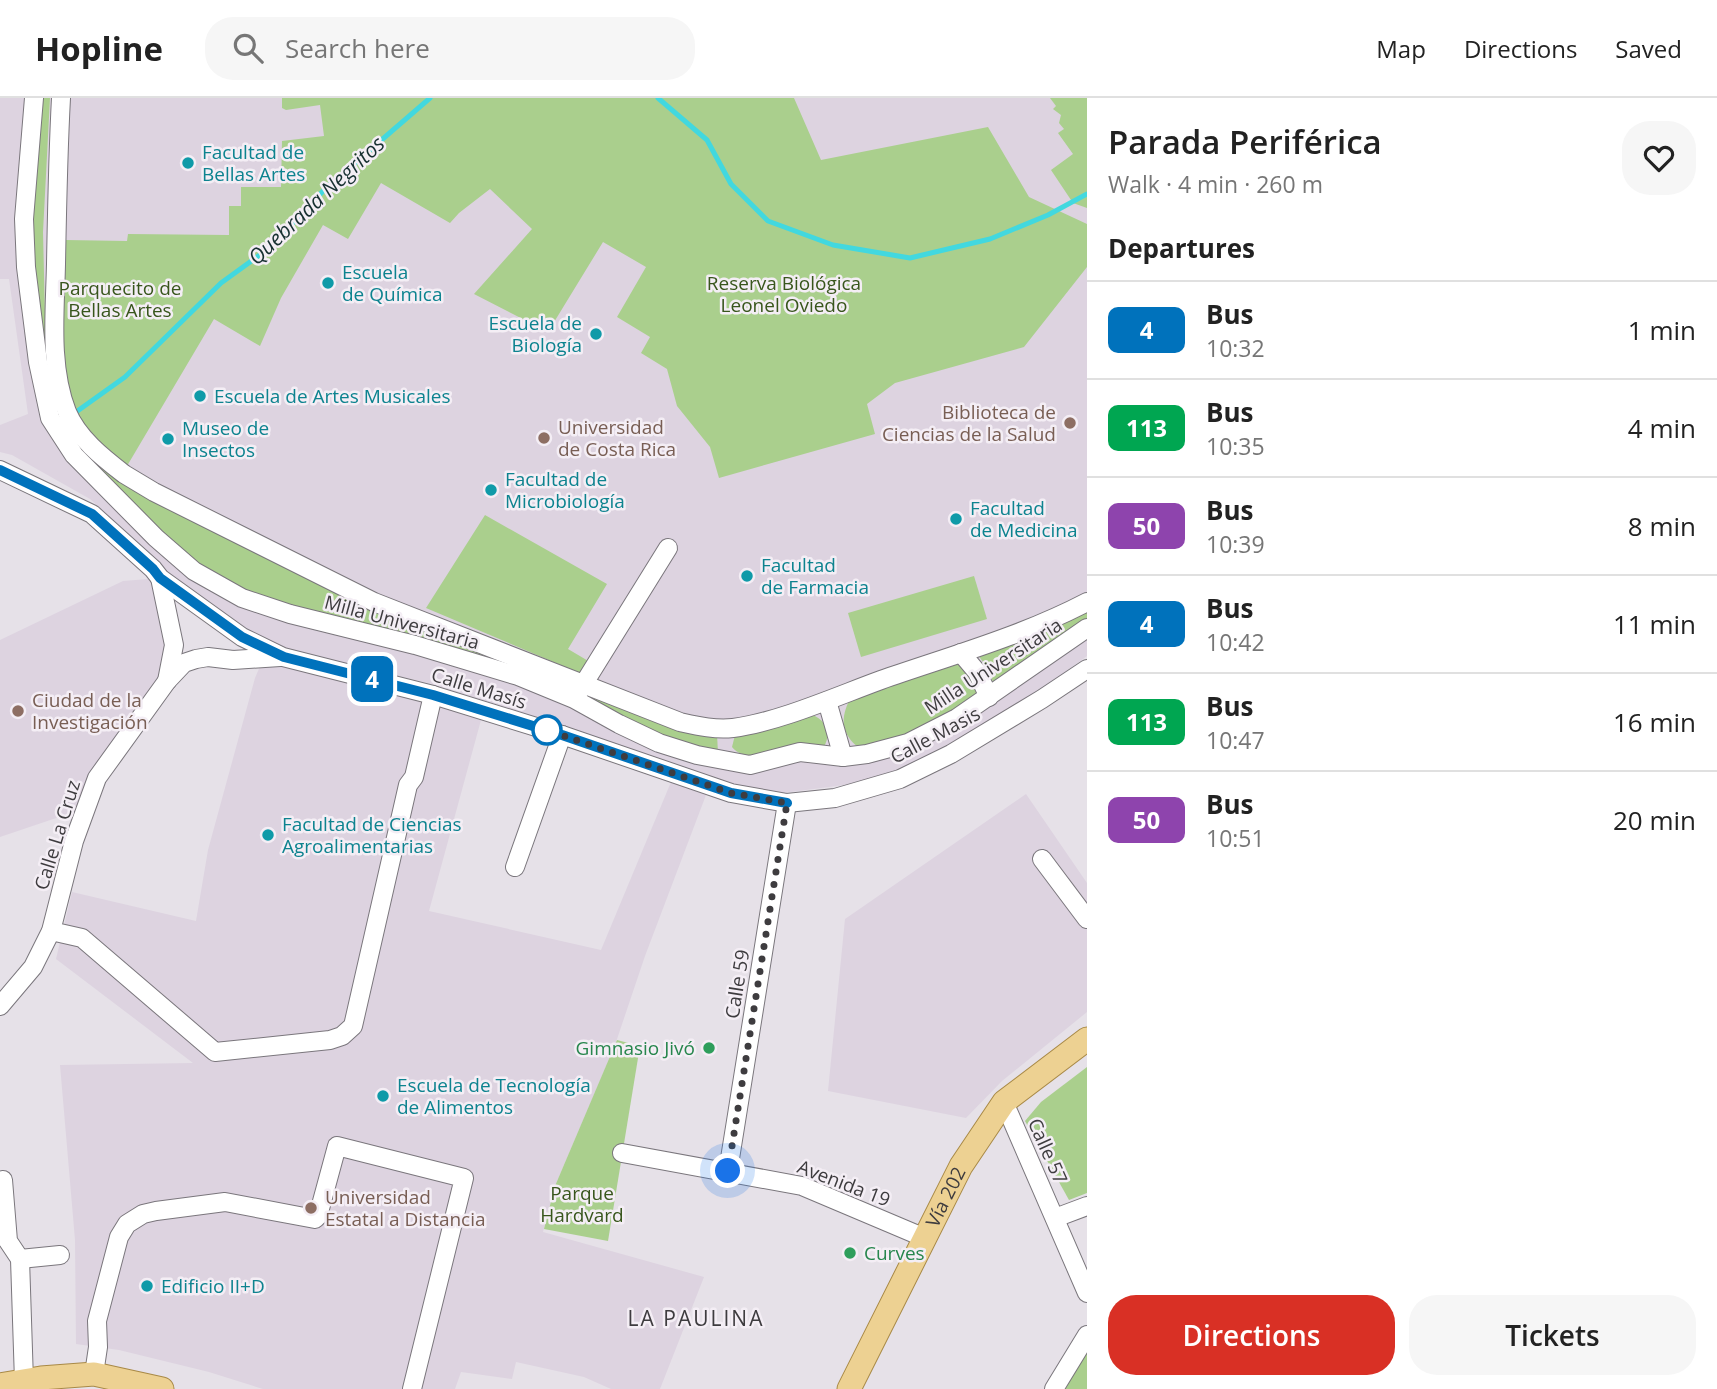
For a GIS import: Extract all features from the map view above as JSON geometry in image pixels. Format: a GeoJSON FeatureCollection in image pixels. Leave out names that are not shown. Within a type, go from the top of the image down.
{"type":"FeatureCollection","features":[{"type":"Feature","properties":{"kind":"main road","name":"Vía 202"},"geometry":{"type":"LineString","coordinates":[[849,1389],[961,1166],[1004,1102],[1087,1038]]}},
{"type":"Feature","properties":{"kind":"main road"},"geometry":{"type":"LineString","coordinates":[[0,1385],[94,1374],[162,1389]]}},
{"type":"Feature","properties":{"kind":"street","name":"Milla Universitaria"},"geometry":{"type":"LineString","coordinates":[[34,98],[24,219],[26,267],[38,362],[50,418],[74,455],[176,557],[194,571],[242,598],[316,621],[579,691],[680,722],[705,728],[729,729],[748,726],[827,701],[1031,628],[1087,602]]}},
{"type":"Feature","properties":{"kind":"street","name":"Milla Universitaria"},"geometry":{"type":"LineString","coordinates":[[61,98],[55,331],[58,380],[68,414],[83,438],[102,457],[134,480],[374,602],[579,691],[619,724],[659,743],[697,755],[750,765],[800,752],[843,757],[908,743],[957,718],[1087,628]]}},
{"type":"Feature","properties":{"kind":"street","name":"Calle Masís"},"geometry":{"type":"LineString","coordinates":[[0,470],[92,514],[160,578],[242,637],[284,657],[433,695],[562,735],[731,793],[787,803]]}},
{"type":"Feature","properties":{"kind":"street"},"geometry":{"type":"LineString","coordinates":[[579,691],[668,548]]}},
{"type":"Feature","properties":{"kind":"street","name":"Calle La Cruz"},"geometry":{"type":"LineString","coordinates":[[160,578],[174,645],[167,681]]}},
{"type":"Feature","properties":{"kind":"street"},"geometry":{"type":"LineString","coordinates":[[961,653],[978,672],[989,696]]}},
{"type":"Feature","properties":{"kind":"street","name":"Calle La Cruz"},"geometry":{"type":"LineString","coordinates":[[0,1006],[33,967],[51,931],[74,841],[92,789],[167,681],[184,663],[195,659],[284,657]]}},
{"type":"Feature","properties":{"kind":"street","name":"Calle Masis"},"geometry":{"type":"LineString","coordinates":[[787,803],[835,798],[900,779],[962,747],[1042,699],[1087,668]]}},
{"type":"Feature","properties":{"kind":"street"},"geometry":{"type":"LineString","coordinates":[[51,931],[82,938],[215,1052],[330,1040],[342,1036],[353,1026],[408,785],[414,777],[433,695]]}},
{"type":"Feature","properties":{"kind":"street"},"geometry":{"type":"LineString","coordinates":[[827,701],[843,757]]}},
{"type":"Feature","properties":{"kind":"street"},"geometry":{"type":"LineString","coordinates":[[728,760],[723,741],[729,729]]}},
{"type":"Feature","properties":{"kind":"street"},"geometry":{"type":"LineString","coordinates":[[515,866],[562,735]]}},
{"type":"Feature","properties":{"kind":"street","name":"Calle 59"},"geometry":{"type":"LineString","coordinates":[[728,1171],[787,803]]}},
{"type":"Feature","properties":{"kind":"street"},"geometry":{"type":"LineString","coordinates":[[1042,859],[1087,919]]}},
{"type":"Feature","properties":{"kind":"street","name":"Calle 57"},"geometry":{"type":"LineString","coordinates":[[1004,1102],[1087,1293]]}},
{"type":"Feature","properties":{"kind":"street"},"geometry":{"type":"LineString","coordinates":[[94,1374],[97,1321],[119,1237],[127,1224],[142,1214],[156,1210],[225,1202],[315,1219],[337,1146],[464,1178],[412,1389]]}},
{"type":"Feature","properties":{"kind":"street","name":"Avenida 19"},"geometry":{"type":"LineString","coordinates":[[622,1153],[802,1186],[926,1238]]}},
{"type":"Feature","properties":{"kind":"street"},"geometry":{"type":"LineString","coordinates":[[3,1180],[8,1241],[20,1259],[24,1381]]}},
{"type":"Feature","properties":{"kind":"street"},"geometry":{"type":"LineString","coordinates":[[1055,1218],[1087,1206]]}},
{"type":"Feature","properties":{"kind":"street"},"geometry":{"type":"LineString","coordinates":[[20,1259],[60,1255]]}},
{"type":"Feature","properties":{"kind":"street"},"geometry":{"type":"LineString","coordinates":[[1054,1389],[1087,1335]]}},
{"type":"Feature","properties":{"kind":"shaded area","name":"Universidad de Costa Rica"},"geometry":{"type":"Polygon","coordinates":[[[0,98],[1087,98],[1087,656],[1034,695],[948,748],[892,773],[844,785],[783,793],[733,784],[432,684],[286,649],[245,628],[166,571],[90,499],[12,455],[0,452],[0,425],[28,414],[9,279],[0,279],[0,98]]]}},
{"type":"Feature","properties":{"kind":"shaded area","name":"Ciudad de la Investigación"},"geometry":{"type":"Polygon","coordinates":[[[148,579],[156,588],[168,645],[162,677],[77,811],[0,837],[0,640],[123,581],[148,579]]]}},
{"type":"Feature","properties":{"kind":"shaded area"},"geometry":{"type":"Polygon","coordinates":[[[275,663],[435,705],[481,720],[429,911],[601,950],[671,782],[706,795],[645,956],[614,1048],[555,1186],[543,1232],[704,1277],[660,1389],[611,1389],[584,1377],[516,1362],[512,1379],[461,1372],[455,1389],[263,1389],[209,1372],[119,1350],[76,1344],[75,1240],[60,1065],[193,1063],[56,959],[72,892],[196,921],[208,850],[255,678],[261,664],[275,663]]]}},
{"type":"Feature","properties":{"kind":"shaded area"},"geometry":{"type":"Polygon","coordinates":[[[1026,794],[1087,883],[1087,1012],[1002,1081],[966,1118],[828,1091],[845,919],[1026,794]]]}},
{"type":"Feature","properties":{"kind":"green space"},"geometry":{"type":"Polygon","coordinates":[[[40,98],[50,98],[43,232],[46,357],[49,378],[119,476],[558,680],[263,602],[189,561],[65,434],[48,396],[34,285],[33,220],[40,98]]]}},
{"type":"Feature","properties":{"kind":"green space","name":"Reserva Biológica Leonel Oviedo"},"geometry":{"type":"Polygon","coordinates":[[[282,98],[794,98],[821,160],[988,127],[1029,197],[1087,224],[1087,267],[1024,347],[895,383],[867,404],[875,434],[719,478],[710,447],[677,406],[667,369],[641,353],[650,337],[617,317],[646,267],[603,242],[548,332],[474,294],[532,229],[490,189],[450,223],[381,183],[348,239],[323,225],[281,298],[260,346],[214,319],[127,466],[93,439],[79,420],[69,397],[61,344],[65,240],[127,241],[128,234],[229,235],[229,206],[241,206],[241,187],[281,187],[282,141],[324,136],[320,105],[286,110],[282,108],[282,98]]]}},
{"type":"Feature","properties":{"kind":"green space"},"geometry":{"type":"Polygon","coordinates":[[[1050,98],[1087,98],[1087,208],[1073,203],[1051,170],[1073,154],[1058,133],[1064,129],[1059,123],[1061,115],[1053,109],[1056,106],[1050,98]]]}},
{"type":"Feature","properties":{"kind":"green space"},"geometry":{"type":"Polygon","coordinates":[[[485,515],[607,584],[568,649],[590,662],[584,675],[426,608],[485,515]]]}},
{"type":"Feature","properties":{"kind":"green space"},"geometry":{"type":"Polygon","coordinates":[[[974,576],[987,619],[861,657],[848,613],[974,576]]]}},
{"type":"Feature","properties":{"kind":"green space"},"geometry":{"type":"Polygon","coordinates":[[[1087,610],[1087,623],[994,685],[988,669],[978,655],[1087,610]]]}},
{"type":"Feature","properties":{"kind":"green space"},"geometry":{"type":"Polygon","coordinates":[[[960,663],[976,680],[979,698],[900,739],[859,748],[853,743],[844,725],[850,699],[960,663]]]}},
{"type":"Feature","properties":{"kind":"green space"},"geometry":{"type":"Polygon","coordinates":[[[587,693],[717,735],[718,752],[680,743],[585,700],[587,693]]]}},
{"type":"Feature","properties":{"kind":"green space"},"geometry":{"type":"Polygon","coordinates":[[[806,713],[818,718],[825,725],[828,735],[824,747],[761,756],[739,753],[732,747],[735,735],[806,713]]]}},
{"type":"Feature","properties":{"kind":"green space","name":"Parque Hardvard"},"geometry":{"type":"Polygon","coordinates":[[[617,1040],[640,1046],[608,1241],[544,1229],[555,1186],[617,1040]]]}},
{"type":"Feature","properties":{"kind":"green space"},"geometry":{"type":"Polygon","coordinates":[[[1087,1067],[1087,1193],[1069,1200],[1025,1121],[1041,1102],[1087,1067]]]}},
{"type":"Feature","properties":{"kind":"green space"},"geometry":{"type":"Polygon","coordinates":[[[1087,1335],[1087,1389],[1054,1389],[1087,1335]]]}},
{"type":"Feature","properties":{"kind":"waterway","name":"Quebrada Negritos"},"geometry":{"type":"LineString","coordinates":[[76,412],[125,377],[221,283],[268,249],[326,188],[430,98]]}},
{"type":"Feature","properties":{"kind":"waterway","name":"Quebrada Negritos"},"geometry":{"type":"LineString","coordinates":[[658,98],[707,140],[731,184],[768,221],[833,245],[910,258],[990,239],[1048,215],[1087,194]]}},
{"type":"Feature","properties":{"kind":"bus line","name":"4"},"geometry":{"type":"LineString","coordinates":[[0,470],[92,514],[160,578],[242,637],[284,657],[433,695],[562,735],[731,793],[787,803]]}},
{"type":"Feature","properties":{"kind":"place","name":"Facultad de Bellas Artes"},"geometry":{"type":"Point","coordinates":[188,163]}},
{"type":"Feature","properties":{"kind":"place","name":"Escuela de Química"},"geometry":{"type":"Point","coordinates":[328,283]}},
{"type":"Feature","properties":{"kind":"place","name":"Escuela de Biología"},"geometry":{"type":"Point","coordinates":[596,334]}},
{"type":"Feature","properties":{"kind":"place","name":"Escuela de Artes Musicales"},"geometry":{"type":"Point","coordinates":[200,396]}},
{"type":"Feature","properties":{"kind":"place","name":"Biblioteca de Ciencias de la Salud"},"geometry":{"type":"Point","coordinates":[1070,423]}},
{"type":"Feature","properties":{"kind":"place","name":"Universidad de Costa Rica"},"geometry":{"type":"Point","coordinates":[544,438]}},
{"type":"Feature","properties":{"kind":"place","name":"Museo de Insectos"},"geometry":{"type":"Point","coordinates":[168,439]}},
{"type":"Feature","properties":{"kind":"place","name":"Facultad de Microbiología"},"geometry":{"type":"Point","coordinates":[491,490]}},
{"type":"Feature","properties":{"kind":"place","name":"Facultad de Medicina"},"geometry":{"type":"Point","coordinates":[956,519]}},
{"type":"Feature","properties":{"kind":"place","name":"Facultad de Farmacia"},"geometry":{"type":"Point","coordinates":[747,576]}},
{"type":"Feature","properties":{"kind":"place","name":"Ciudad de la Investigación"},"geometry":{"type":"Point","coordinates":[18,711]}},
{"type":"Feature","properties":{"kind":"place","name":"Facultad de Ciencias Agroalimentarias"},"geometry":{"type":"Point","coordinates":[268,835]}},
{"type":"Feature","properties":{"kind":"place","name":"Gimnasio Jivó"},"geometry":{"type":"Point","coordinates":[709,1048]}},
{"type":"Feature","properties":{"kind":"place","name":"Escuela de Tecnología de Alimentos"},"geometry":{"type":"Point","coordinates":[383,1096]}},
{"type":"Feature","properties":{"kind":"place","name":"Universidad Estatal a Distancia"},"geometry":{"type":"Point","coordinates":[311,1208]}},
{"type":"Feature","properties":{"kind":"place","name":"Curves"},"geometry":{"type":"Point","coordinates":[850,1253]}},
{"type":"Feature","properties":{"kind":"place","name":"Edificio II+D"},"geometry":{"type":"Point","coordinates":[147,1286]}},
{"type":"Feature","properties":{"kind":"district","name":"LA PAULINA"},"geometry":{"type":"Point","coordinates":[696,1318]}},
{"type":"Feature","properties":{"kind":"route"},"geometry":{"type":"LineString","coordinates":[[547,730],[538,727],[731,793],[787,803],[728,1171]]}},
{"type":"Feature","properties":{"kind":"park label","name":"Parquecito de Bellas Artes"},"geometry":{"type":"Point","coordinates":[120,299]}}]}
